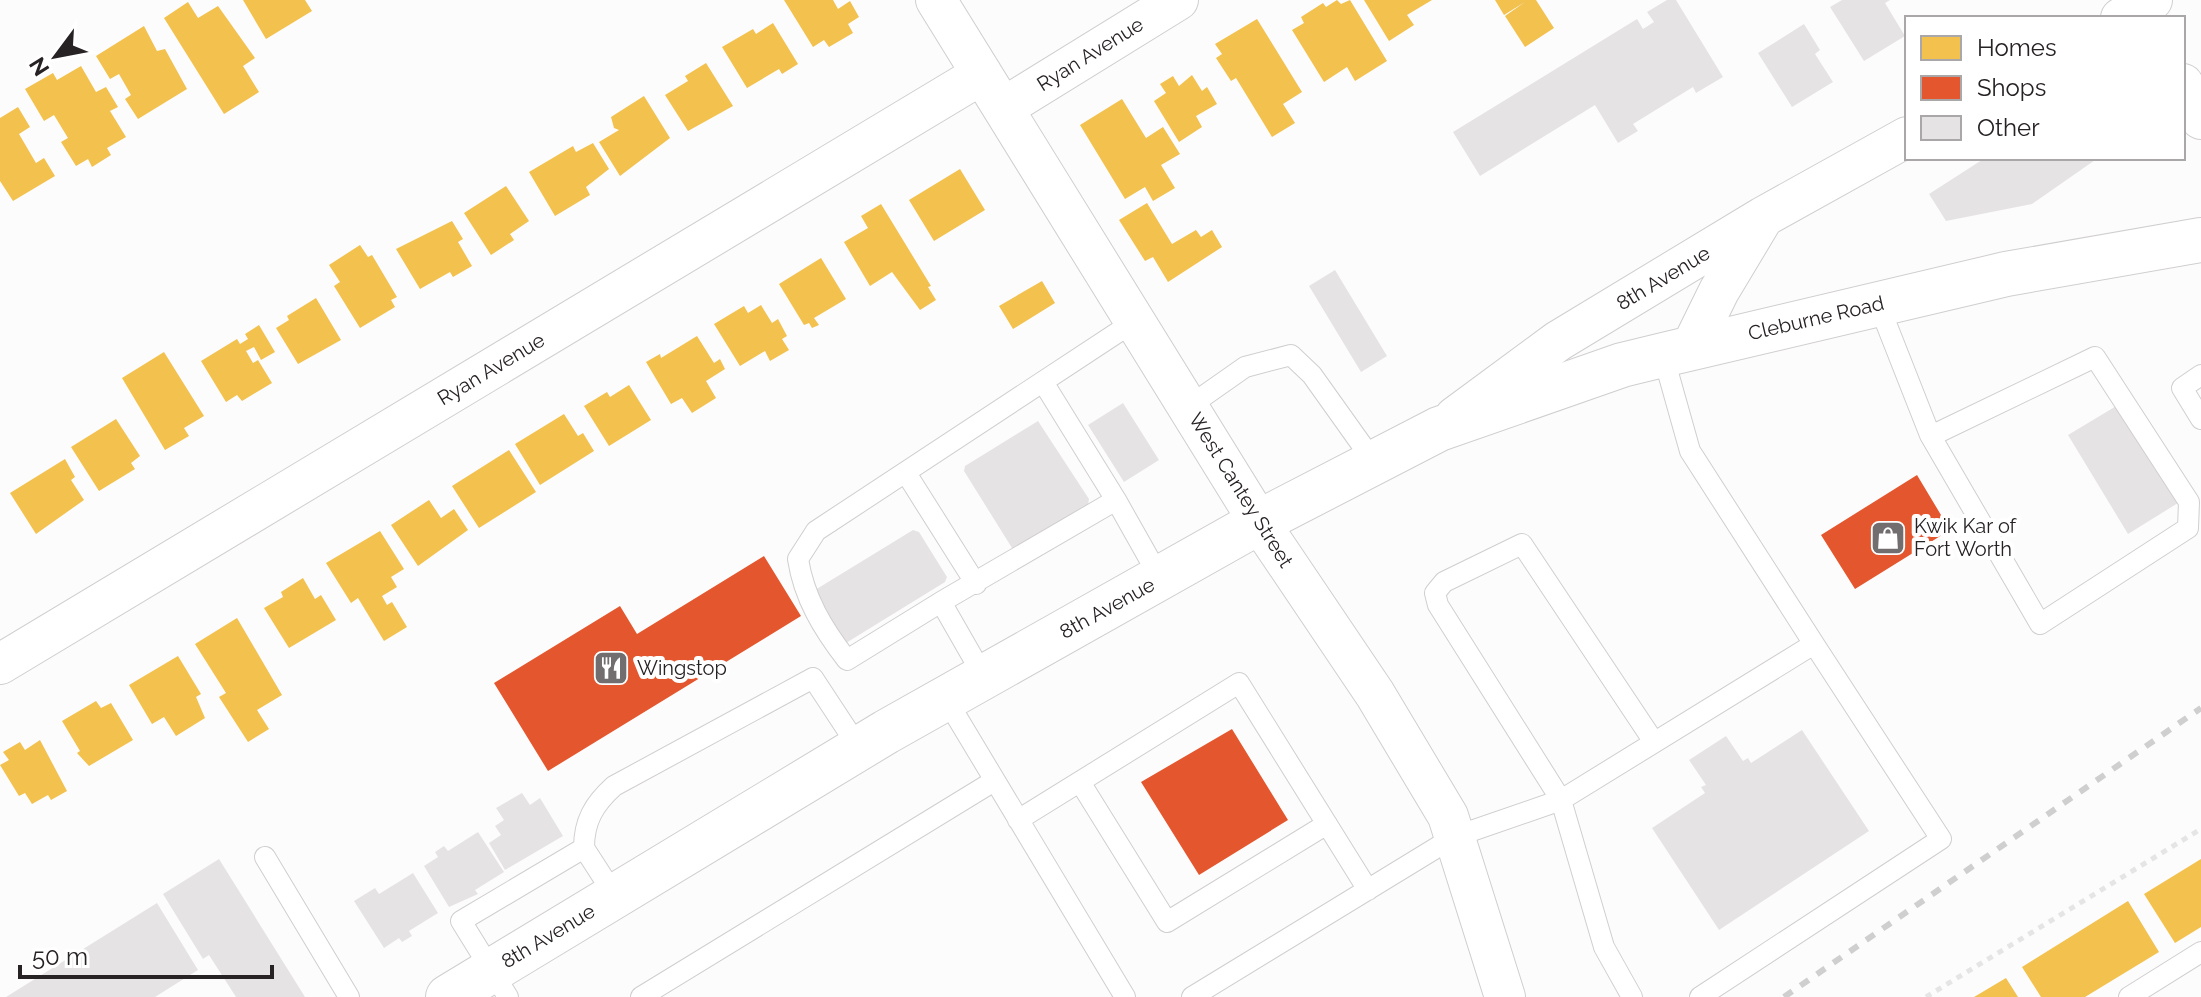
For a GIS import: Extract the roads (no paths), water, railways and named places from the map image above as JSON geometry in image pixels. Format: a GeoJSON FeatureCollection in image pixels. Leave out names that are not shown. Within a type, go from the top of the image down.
{"type":"FeatureCollection","features":[{"type":"Feature","properties":{"kind":"main road","name":"Cleburne Road"},"geometry":{"type":"LineString","coordinates":[[1439,429],[1622,365],[1677,351],[2006,274],[2201,240]]}},
{"type":"Feature","properties":{"kind":"main road","name":"8th Avenue"},"geometry":{"type":"LineString","coordinates":[[448,997],[500,984],[615,896],[859,748],[1259,522],[1439,429]]}},
{"type":"Feature","properties":{"kind":"street","name":"West Cantey Street"},"geometry":{"type":"LineString","coordinates":[[936,0],[1259,522],[1375,694],[1448,816],[1505,997]]}},
{"type":"Feature","properties":{"kind":"street","name":"Ryan Avenue"},"geometry":{"type":"LineString","coordinates":[[1003,108],[1178,0]]}},
{"type":"Feature","properties":{"kind":"street","name":"Ryan Avenue"},"geometry":{"type":"LineString","coordinates":[[0,664],[982,74]]}},
{"type":"Feature","properties":{"kind":"street"},"geometry":{"type":"LineString","coordinates":[[2185,88],[2201,119]]}},
{"type":"Feature","properties":{"kind":"street","name":"8th Avenue"},"geometry":{"type":"LineString","coordinates":[[1439,429],[1558,341],[1763,217],[1905,138]]}},
{"type":"Feature","properties":{"kind":"street","name":"8th Avenue"},"geometry":{"type":"LineString","coordinates":[[1677,351],[1719,291],[1763,217]]}},
{"type":"Feature","properties":{"kind":"lane"},"geometry":{"type":"LineString","coordinates":[[1878,303],[1931,436],[2040,624],[2188,528],[2189,502],[2095,357],[1931,436]]}},
{"type":"Feature","properties":{"kind":"lane"},"geometry":{"type":"LineString","coordinates":[[847,660],[813,611],[802,583],[798,559],[816,531],[1135,321]]}},
{"type":"Feature","properties":{"kind":"lane"},"geometry":{"type":"LineString","coordinates":[[1677,351],[1690,451],[1941,839],[1700,997]]}},
{"type":"Feature","properties":{"kind":"lane"},"geometry":{"type":"LineString","coordinates":[[1188,407],[1245,367],[1291,355],[1312,375],[1374,462]]}},
{"type":"Feature","properties":{"kind":"lane"},"geometry":{"type":"LineString","coordinates":[[2201,375],[2182,388],[2201,419]]}},
{"type":"Feature","properties":{"kind":"lane"},"geometry":{"type":"LineString","coordinates":[[1043,382],[1160,578]]}},
{"type":"Feature","properties":{"kind":"lane"},"geometry":{"type":"LineString","coordinates":[[906,473],[976,584]]}},
{"type":"Feature","properties":{"kind":"lane"},"geometry":{"type":"LineString","coordinates":[[615,896],[584,848],[584,831],[591,812],[614,786],[847,660],[1116,500]]}},
{"type":"Feature","properties":{"kind":"lane"},"geometry":{"type":"LineString","coordinates":[[1632,997],[1604,947],[1561,800],[1438,605],[1435,593],[1444,582],[1522,544],[1654,742]]}},
{"type":"Feature","properties":{"kind":"lane"},"geometry":{"type":"LineString","coordinates":[[941,602],[984,677]]}},
{"type":"Feature","properties":{"kind":"lane"},"geometry":{"type":"LineString","coordinates":[[1192,997],[1454,837],[1561,800],[1814,644]]}},
{"type":"Feature","properties":{"kind":"lane"},"geometry":{"type":"LineString","coordinates":[[813,678],[859,748]]}},
{"type":"Feature","properties":{"kind":"lane"},"geometry":{"type":"LineString","coordinates":[[1018,820],[1239,683],[1368,890]]}},
{"type":"Feature","properties":{"kind":"lane"},"geometry":{"type":"LineString","coordinates":[[946,699],[1125,997]]}},
{"type":"Feature","properties":{"kind":"lane"},"geometry":{"type":"LineString","coordinates":[[641,997],[994,781]]}},
{"type":"Feature","properties":{"kind":"lane"},"geometry":{"type":"LineString","coordinates":[[1080,782],[1167,922],[1327,824]]}},
{"type":"Feature","properties":{"kind":"lane"},"geometry":{"type":"LineString","coordinates":[[500,984],[461,921],[584,848]]}},
{"type":"Feature","properties":{"kind":"lane"},"geometry":{"type":"LineString","coordinates":[[265,857],[349,997]]}},
{"type":"Feature","properties":{"kind":"lane"},"geometry":{"type":"LineString","coordinates":[[2129,997],[2201,952]]}},
{"type":"Feature","properties":{"kind":"railway"},"geometry":{"type":"LineString","coordinates":[[1784,997],[2201,708]]}},
{"type":"Feature","properties":{"kind":"place","name":"Kwik Kar of Fort Worth"},"geometry":{"type":"Point","coordinates":[1888,538]}},
{"type":"Feature","properties":{"kind":"place","name":"Wingstop"},"geometry":{"type":"Point","coordinates":[611,668]}}]}
